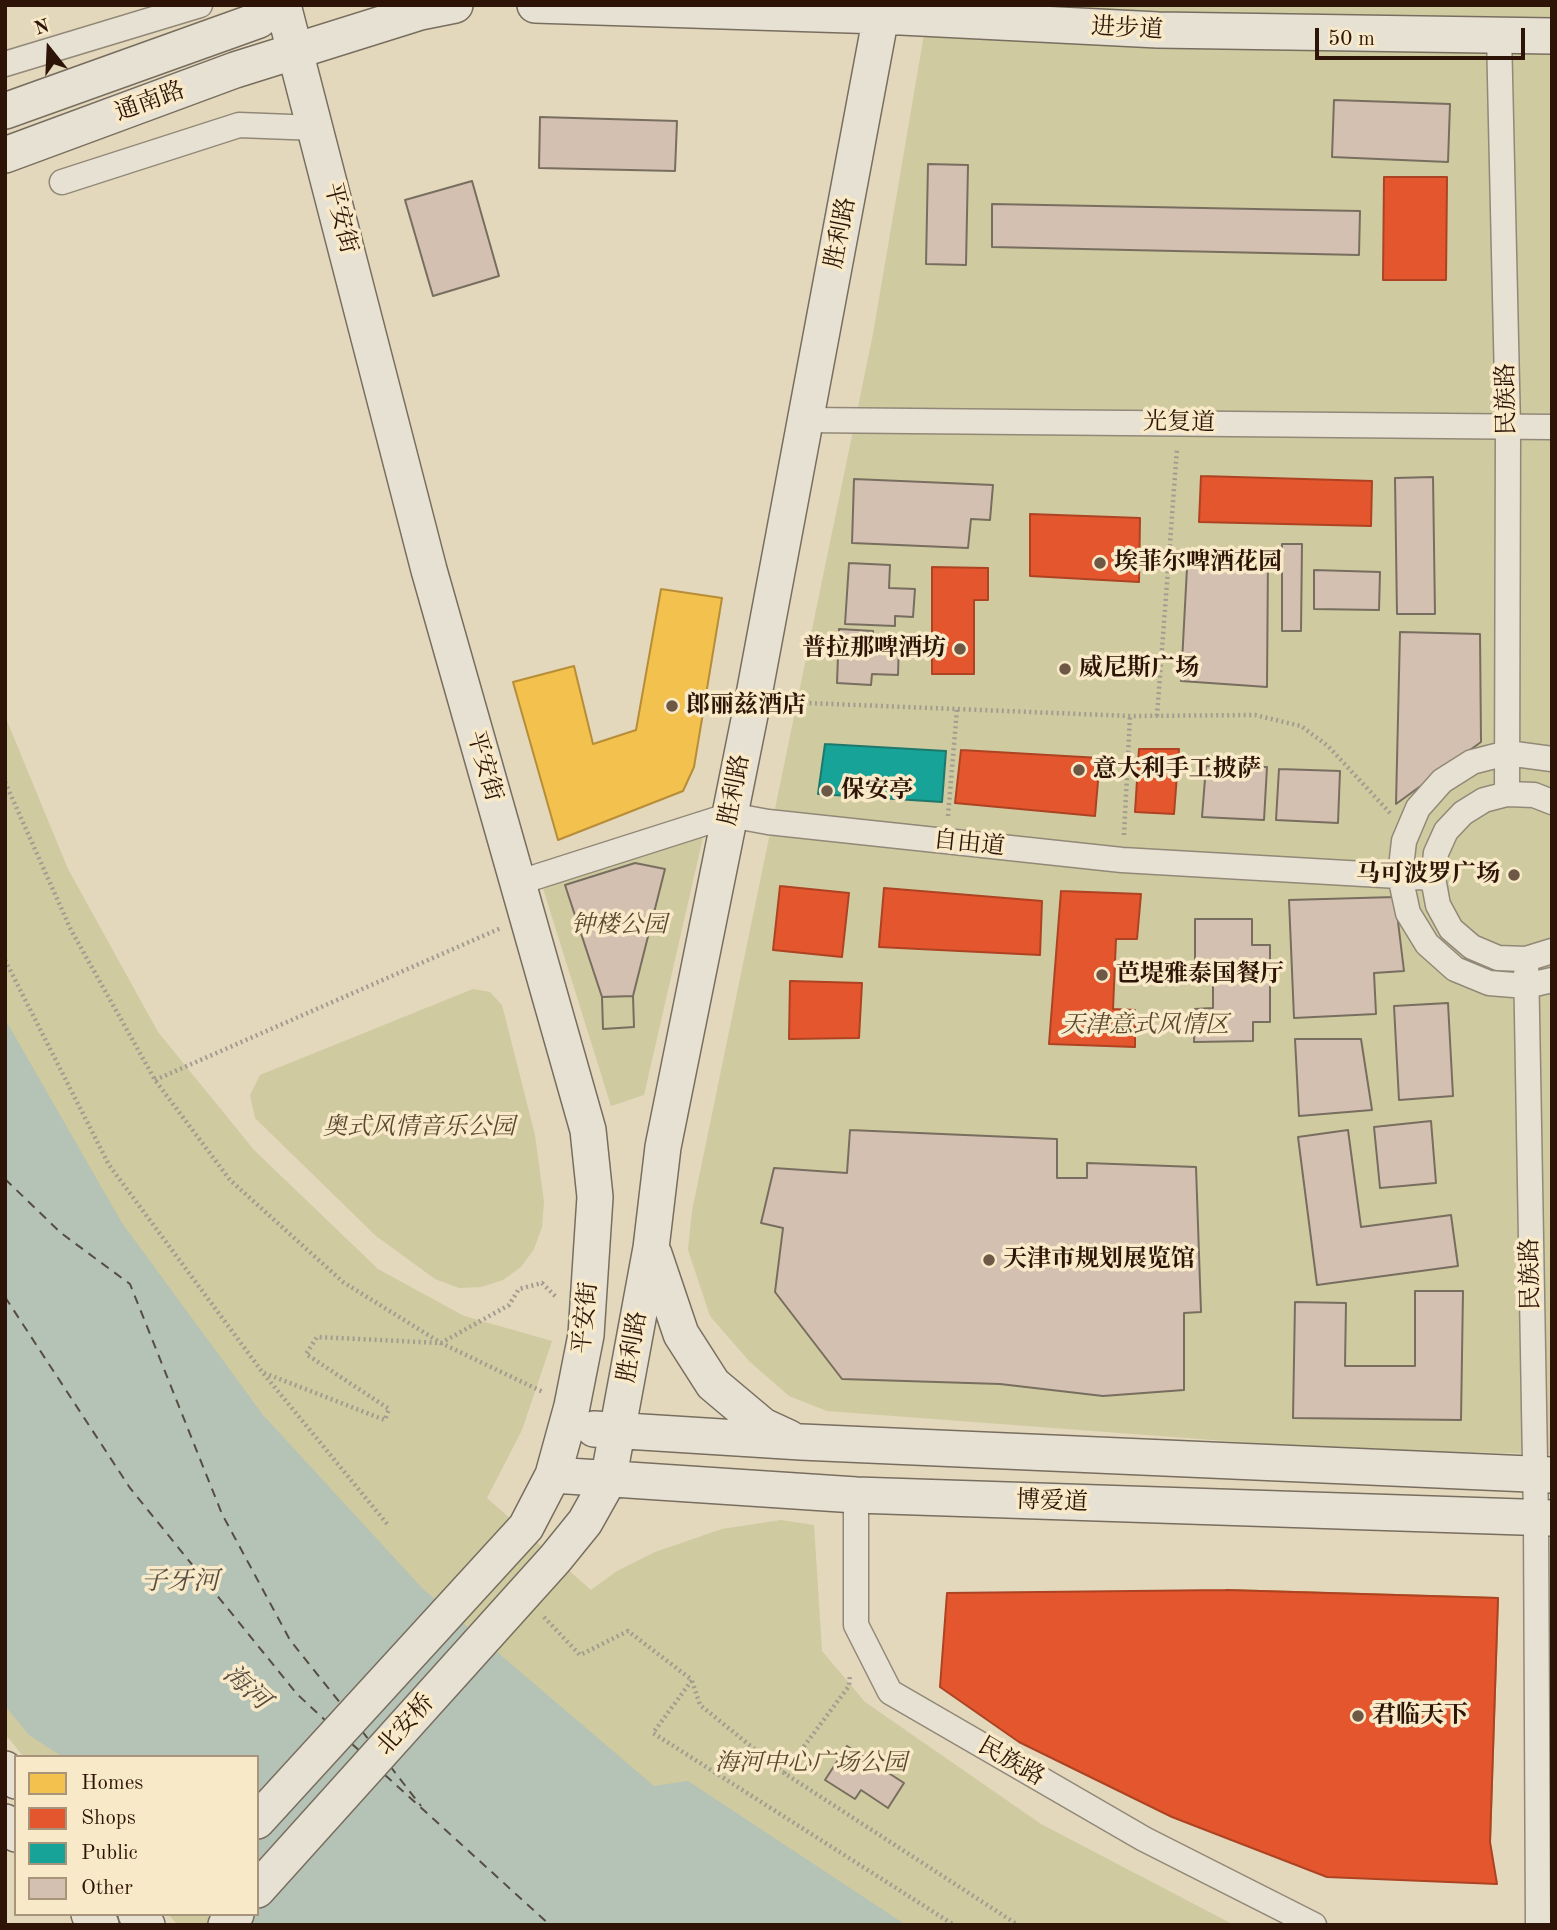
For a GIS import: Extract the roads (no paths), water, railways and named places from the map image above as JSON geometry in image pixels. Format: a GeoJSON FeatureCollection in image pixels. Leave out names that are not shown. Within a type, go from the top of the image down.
{"type":"FeatureCollection","features":[{"type":"Feature","properties":{"kind":"main road","name":"通南路"},"geometry":{"type":"LineString","coordinates":[[5,111],[259,20],[275,5]]}},
{"type":"Feature","properties":{"kind":"main road","name":"平安街"},"geometry":{"type":"LineString","coordinates":[[283,5],[317,128],[429,570],[588,1130],[595,1197],[586,1335],[592,1434]]}},
{"type":"Feature","properties":{"kind":"main road"},"geometry":{"type":"LineString","coordinates":[[296,50],[420,12],[455,5]]}},
{"type":"Feature","properties":{"kind":"main road","name":"进步道"},"geometry":{"type":"LineString","coordinates":[[535,5],[882,11],[1158,30],[1501,20],[1552,36]]}},
{"type":"Feature","properties":{"kind":"main road","name":"胜利路"},"geometry":{"type":"LineString","coordinates":[[555,1559],[585,1522],[592,1434],[651,1248],[663,1147],[753,700],[882,11]]}},
{"type":"Feature","properties":{"kind":"main road","name":"通南路"},"geometry":{"type":"LineString","coordinates":[[5,155],[296,50]]}},
{"type":"Feature","properties":{"kind":"main road"},"geometry":{"type":"LineString","coordinates":[[651,1248],[681,1334],[713,1384],[763,1426],[802,1443]]}},
{"type":"Feature","properties":{"kind":"main road"},"geometry":{"type":"LineString","coordinates":[[592,1434],[635,1474],[664,1483]]}},
{"type":"Feature","properties":{"kind":"main road","name":"博爱道"},"geometry":{"type":"LineString","coordinates":[[592,1434],[1543,1476]]}},
{"type":"Feature","properties":{"kind":"main road","name":"北安桥"},"geometry":{"type":"LineString","coordinates":[[259,1819],[526,1527],[553,1475],[592,1434]]}},
{"type":"Feature","properties":{"kind":"main road"},"geometry":{"type":"LineString","coordinates":[[585,1522],[601,1508],[628,1493],[664,1483]]}},
{"type":"Feature","properties":{"kind":"main road","name":"博爱道"},"geometry":{"type":"LineString","coordinates":[[664,1483],[856,1495],[1544,1519]]}},
{"type":"Feature","properties":{"kind":"main road","name":"北安桥"},"geometry":{"type":"LineString","coordinates":[[259,1888],[555,1559]]}},
{"type":"Feature","properties":{"kind":"street"},"geometry":{"type":"LineString","coordinates":[[5,64],[200,5]]}},
{"type":"Feature","properties":{"kind":"street","name":"民族路"},"geometry":{"type":"LineString","coordinates":[[1501,20],[1508,427],[1507,794]]}},
{"type":"Feature","properties":{"kind":"street"},"geometry":{"type":"LineString","coordinates":[[62,182],[239,125],[317,128]]}},
{"type":"Feature","properties":{"kind":"street","name":"光复道"},"geometry":{"type":"LineString","coordinates":[[806,420],[1552,427]]}},
{"type":"Feature","properties":{"kind":"street"},"geometry":{"type":"LineString","coordinates":[[1552,759],[1507,753],[1472,762],[1442,780],[1418,808],[1404,841],[1400,876],[1408,912],[1427,944],[1455,969],[1489,983],[1526,986],[1552,980]]}},
{"type":"Feature","properties":{"kind":"street"},"geometry":{"type":"LineString","coordinates":[[1552,802],[1534,795],[1507,794],[1484,800],[1462,813],[1446,831],[1436,853],[1433,877],[1438,905],[1451,929],[1472,947],[1498,958],[1526,959],[1552,951]]}},
{"type":"Feature","properties":{"kind":"street","name":"自由道"},"geometry":{"type":"LineString","coordinates":[[517,883],[730,815],[1122,860],[1433,877]]}},
{"type":"Feature","properties":{"kind":"street","name":"民族路"},"geometry":{"type":"LineString","coordinates":[[1526,959],[1544,1519],[1538,1925]]}},
{"type":"Feature","properties":{"kind":"street","name":"民族路"},"geometry":{"type":"LineString","coordinates":[[856,1495],[856,1625],[890,1692],[1144,1839],[1314,1925]]}},
{"type":"Feature","properties":{"kind":"water","name":"子牙河"},"geometry":{"type":"Polygon","coordinates":[[[5,1019],[122,1223],[263,1415],[422,1588],[654,1786],[688,1781],[906,1925],[244,1925],[235,1916],[259,1916],[259,1755],[60,1755],[29,1735],[5,1706],[5,1019]]]}},
{"type":"Feature","properties":{"kind":"place","name":"埃菲尔啤酒花园"},"geometry":{"type":"Point","coordinates":[1100,563]}},
{"type":"Feature","properties":{"kind":"place","name":"普拉那啤酒坊"},"geometry":{"type":"Point","coordinates":[960,649]}},
{"type":"Feature","properties":{"kind":"place","name":"威尼斯广场"},"geometry":{"type":"Point","coordinates":[1065,669]}},
{"type":"Feature","properties":{"kind":"place","name":"郎丽兹酒店"},"geometry":{"type":"Point","coordinates":[672,706]}},
{"type":"Feature","properties":{"kind":"place","name":"意大利手工披萨"},"geometry":{"type":"Point","coordinates":[1079,770]}},
{"type":"Feature","properties":{"kind":"place","name":"保安亭"},"geometry":{"type":"Point","coordinates":[827,791]}},
{"type":"Feature","properties":{"kind":"place","name":"马可波罗广场"},"geometry":{"type":"Point","coordinates":[1514,875]}},
{"type":"Feature","properties":{"kind":"place","name":"芭堤雅泰国餐厅"},"geometry":{"type":"Point","coordinates":[1102,975]}},
{"type":"Feature","properties":{"kind":"place","name":"天津市规划展览馆"},"geometry":{"type":"Point","coordinates":[989,1260]}},
{"type":"Feature","properties":{"kind":"place","name":"君临天下"},"geometry":{"type":"Point","coordinates":[1358,1716]}},
{"type":"Feature","properties":{"kind":"park label","name":"钟楼公园"},"geometry":{"type":"Point","coordinates":[619,926]}},
{"type":"Feature","properties":{"kind":"park label","name":"天津意式风情区"},"geometry":{"type":"Point","coordinates":[1145,1026]}},
{"type":"Feature","properties":{"kind":"park label","name":"奥式风情音乐公园"},"geometry":{"type":"Point","coordinates":[419,1128]}},
{"type":"Feature","properties":{"kind":"park label","name":"海河中心广场公园"},"geometry":{"type":"Point","coordinates":[811,1764]}},
{"type":"Feature","properties":{"kind":"water label","name":"海河"},"geometry":{"type":"Point","coordinates":[246,1688]}}]}
